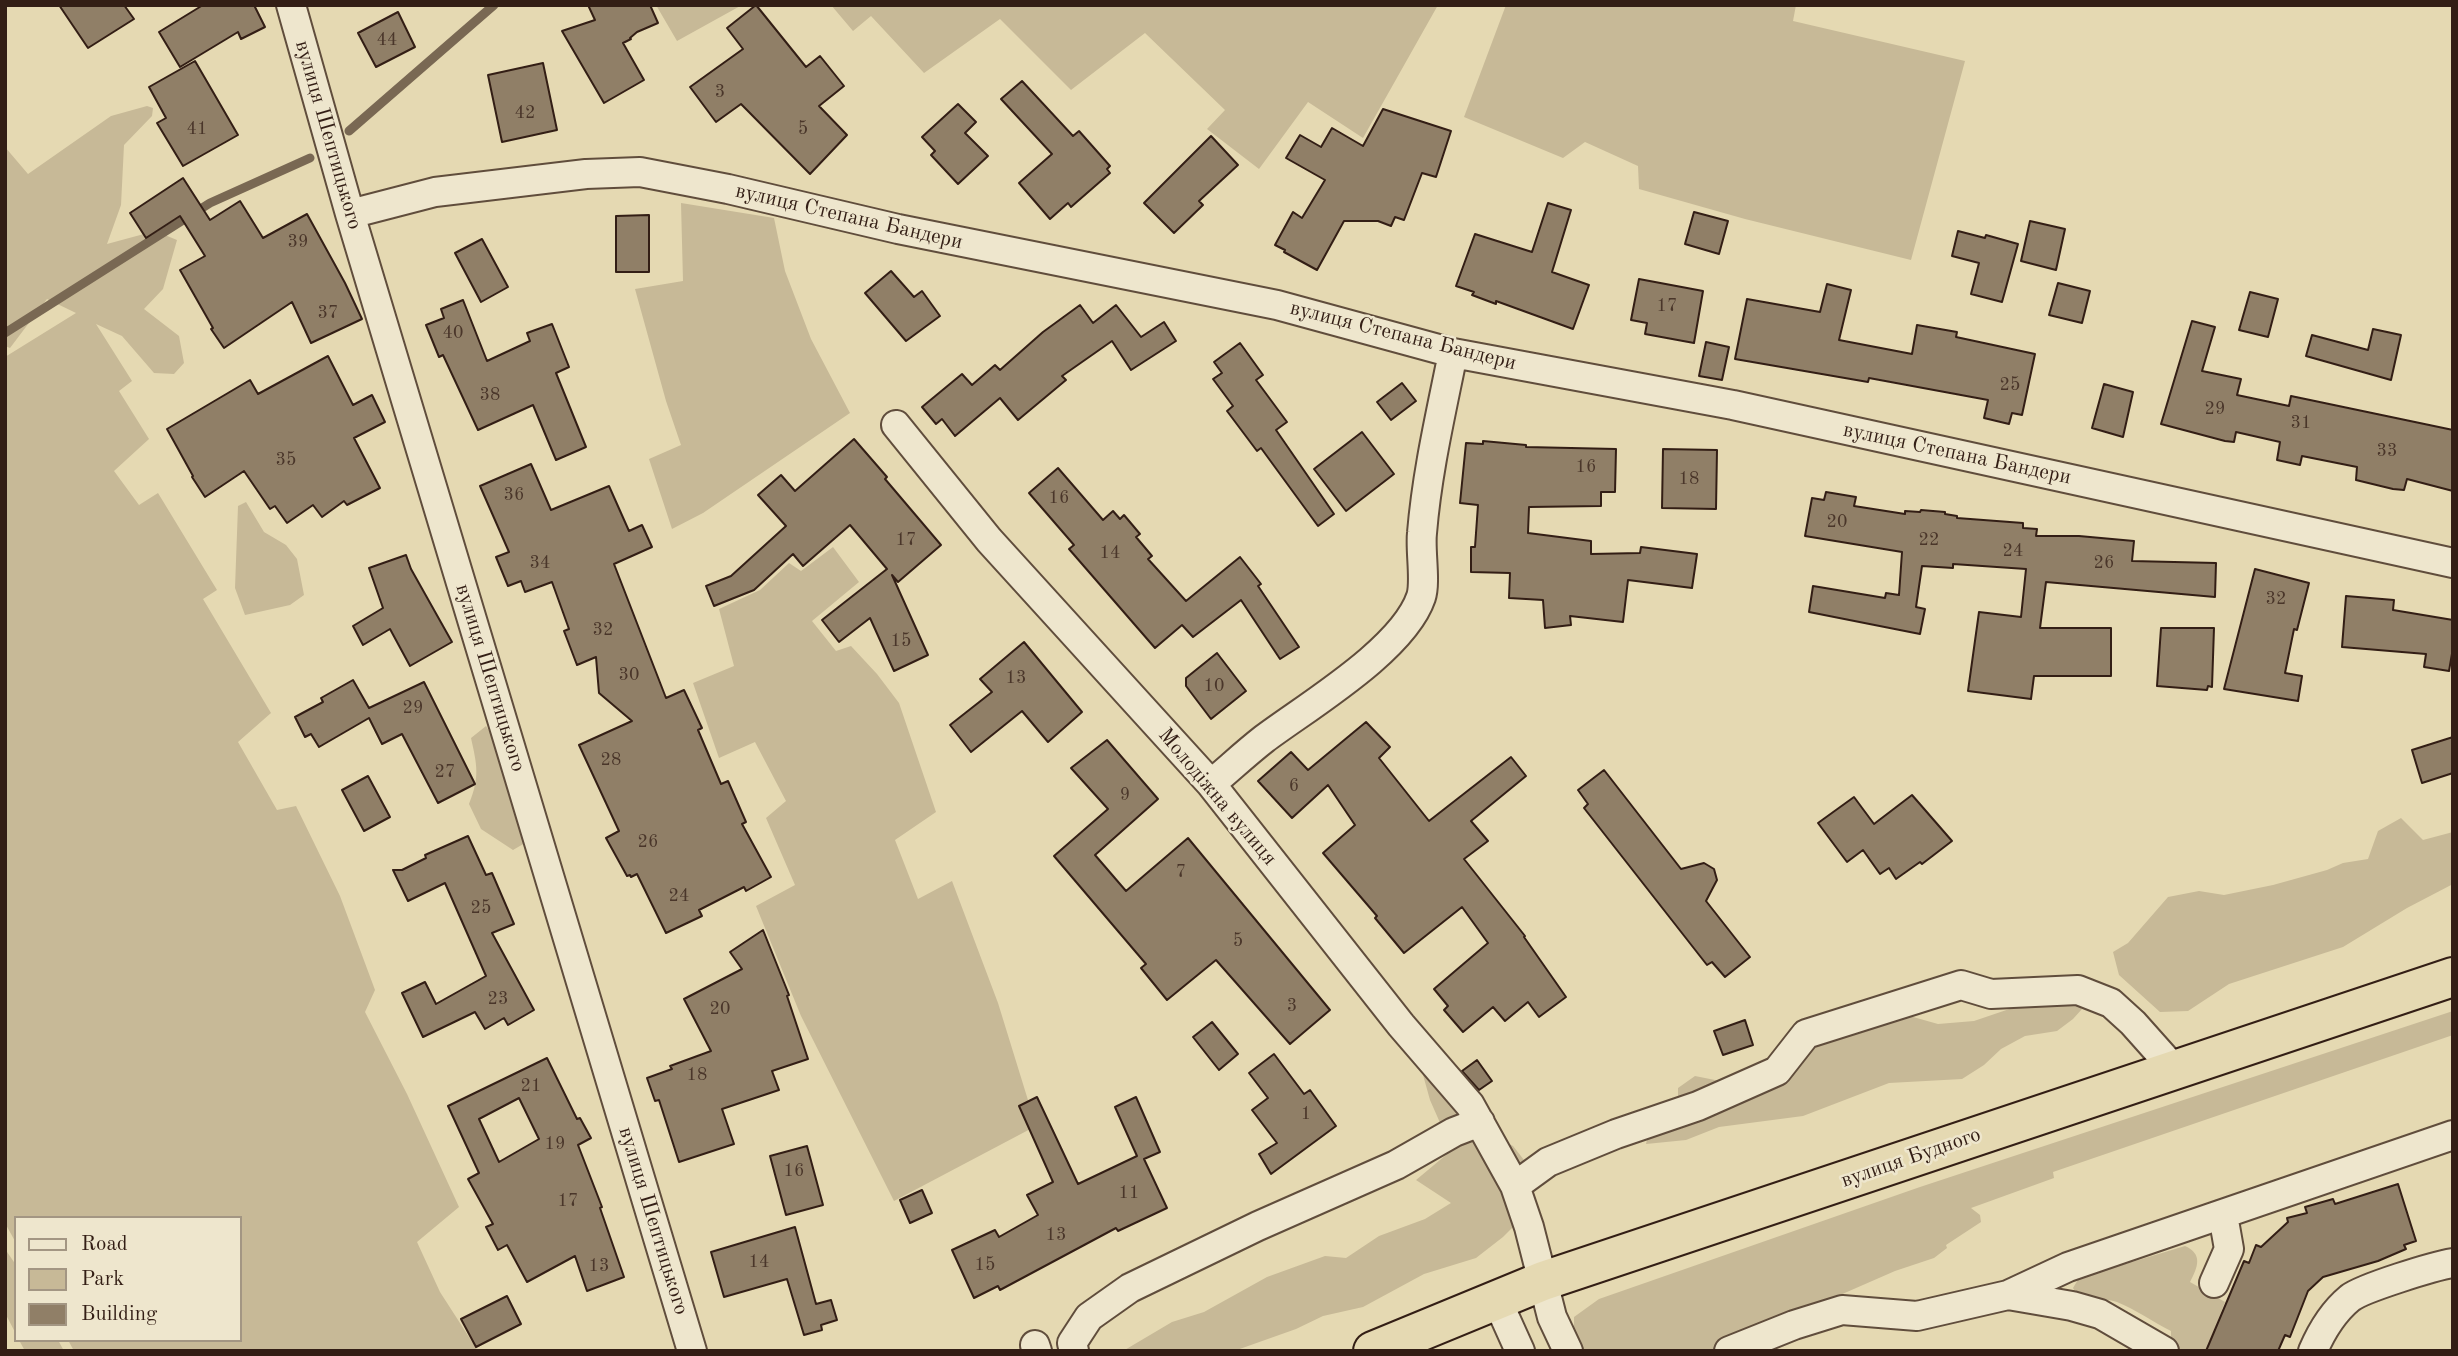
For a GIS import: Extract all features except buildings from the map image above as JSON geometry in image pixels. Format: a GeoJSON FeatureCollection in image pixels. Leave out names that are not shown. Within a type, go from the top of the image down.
{"type":"FeatureCollection","features":[{"type":"Feature","properties":{"kind":"highway","name":"вулиця Будного"},"geometry":{"type":"LineString","coordinates":[[1373,1351],[1543,1282],[2453,976]]}},
{"type":"Feature","properties":{"kind":"street","name":"вулиця Шептицького"},"geometry":{"type":"LineString","coordinates":[[291,5],[350,214],[692,1351]]}},
{"type":"Feature","properties":{"kind":"street","name":"вулиця Степана Бандери"},"geometry":{"type":"LineString","coordinates":[[350,214],[435,192],[586,174],[640,172],[728,189],[898,229],[1277,305],[1453,354],[1733,404],[2453,563]]}},
{"type":"Feature","properties":{"kind":"street"},"geometry":{"type":"LineString","coordinates":[[1211,784],[1265,739],[1324,698],[1377,653],[1406,624],[1422,596],[1422,534],[1433,449],[1453,354]]}},
{"type":"Feature","properties":{"kind":"street","name":"Молодіжна вулиця"},"geometry":{"type":"LineString","coordinates":[[896,425],[989,540],[1211,784],[1401,1024],[1470,1105],[1515,1186],[1529,1227],[1552,1317],[1568,1351]]}},
{"type":"Feature","properties":{"kind":"street"},"geometry":{"type":"LineString","coordinates":[[1515,1186],[1548,1162],[1616,1134],[1698,1106],[1777,1071],[1807,1034],[1961,985],[1991,994],[2078,990],[2111,1003],[2133,1023],[2174,1069]]}},
{"type":"Feature","properties":{"kind":"street"},"geometry":{"type":"LineString","coordinates":[[1074,1351],[1072,1343],[1089,1317],[1130,1288],[1258,1226],[1396,1165],[1454,1132],[1480,1122]]}},
{"type":"Feature","properties":{"kind":"street"},"geometry":{"type":"LineString","coordinates":[[1729,1351],[1794,1325],[1842,1310],[1917,1316],[2008,1295],[2068,1267],[2453,1135]]}},
{"type":"Feature","properties":{"kind":"street"},"geometry":{"type":"LineString","coordinates":[[2214,1283],[2229,1249],[2223,1215]]}},
{"type":"Feature","properties":{"kind":"street"},"geometry":{"type":"LineString","coordinates":[[2313,1351],[2325,1325],[2352,1296],[2435,1266],[2453,1263]]}},
{"type":"Feature","properties":{"kind":"street"},"geometry":{"type":"LineString","coordinates":[[2008,1295],[2072,1306],[2100,1314],[2164,1351]]}},
{"type":"Feature","properties":{"kind":"street"},"geometry":{"type":"LineString","coordinates":[[1497,1300],[1520,1351]]}},
{"type":"Feature","properties":{"kind":"green space"},"geometry":{"type":"Polygon","coordinates":[[[656,5],[742,5],[677,41],[656,5]]]}},
{"type":"Feature","properties":{"kind":"green space"},"geometry":{"type":"Polygon","coordinates":[[[831,5],[1438,5],[1363,138],[1308,102],[1259,169],[1207,129],[1225,110],[1145,33],[1071,90],[1000,19],[924,73],[871,16],[853,31],[831,5]]]}},
{"type":"Feature","properties":{"kind":"green space"},"geometry":{"type":"Polygon","coordinates":[[[1506,5],[1796,5],[1793,21],[1965,61],[1911,260],[1745,219],[1639,189],[1638,166],[1585,142],[1563,158],[1464,117],[1506,5]]]}},
{"type":"Feature","properties":{"kind":"green space"},"geometry":{"type":"Polygon","coordinates":[[[147,106],[153,108],[152,116],[124,145],[121,205],[107,244],[155,231],[177,240],[163,289],[144,309],[179,336],[184,363],[174,374],[154,373],[122,336],[96,324],[132,381],[119,391],[149,439],[114,471],[139,505],[158,493],[217,590],[203,599],[271,713],[238,742],[277,810],[296,806],[340,896],[375,990],[365,1012],[407,1094],[459,1207],[417,1242],[440,1292],[478,1351],[74,1351],[69,1342],[242,1342],[242,1216],[14,1216],[14,1239],[5,1223],[5,357],[76,313],[47,299],[10,348],[5,346],[5,147],[28,174],[111,116],[147,106]]]}},
{"type":"Feature","properties":{"kind":"green space"},"geometry":{"type":"Polygon","coordinates":[[[681,203],[774,218],[785,271],[811,339],[850,413],[703,513],[672,529],[649,459],[681,445],[635,289],[683,281],[681,203]]]}},
{"type":"Feature","properties":{"kind":"green space"},"geometry":{"type":"Polygon","coordinates":[[[246,502],[264,532],[286,545],[297,559],[304,595],[290,605],[245,615],[235,588],[238,506],[246,502]]]}},
{"type":"Feature","properties":{"kind":"green space"},"geometry":{"type":"Polygon","coordinates":[[[833,547],[859,582],[812,621],[836,651],[851,646],[899,703],[936,812],[895,840],[918,899],[952,881],[998,1003],[1036,1126],[894,1201],[801,1016],[756,906],[795,885],[766,818],[786,801],[755,742],[719,758],[693,683],[734,666],[719,609],[760,590],[789,563],[801,571],[833,547]]]}},
{"type":"Feature","properties":{"kind":"green space"},"geometry":{"type":"Polygon","coordinates":[[[486,726],[502,752],[525,843],[513,850],[481,829],[469,804],[475,786],[476,771],[471,738],[486,726]]]}},
{"type":"Feature","properties":{"kind":"green space"},"geometry":{"type":"Polygon","coordinates":[[[2401,818],[2423,840],[2453,832],[2453,884],[2343,947],[2229,984],[2188,1011],[2160,1012],[2119,975],[2113,952],[2128,943],[2168,897],[2199,891],[2224,895],[2273,885],[2343,863],[2368,859],[2378,831],[2401,818]]]}},
{"type":"Feature","properties":{"kind":"green space"},"geometry":{"type":"Polygon","coordinates":[[[2069,996],[2082,1009],[2073,1019],[2057,1031],[2025,1036],[2001,1049],[1984,1065],[1962,1079],[1889,1083],[1803,1116],[1719,1127],[1686,1140],[1646,1144],[1650,1127],[1678,1119],[1678,1088],[1695,1076],[1720,1081],[1752,1093],[1814,1037],[1906,1015],[1938,1024],[1974,1021],[2030,1002],[2069,996]]]}},
{"type":"Feature","properties":{"kind":"green space"},"geometry":{"type":"Polygon","coordinates":[[[2453,1011],[2453,1035],[2053,1172],[2054,1178],[1971,1208],[1980,1215],[1981,1222],[1946,1245],[1947,1248],[1934,1258],[1895,1271],[1712,1351],[1579,1351],[1574,1339],[1574,1317],[1599,1299],[1920,1187],[2453,1011]]]}},
{"type":"Feature","properties":{"kind":"green space"},"geometry":{"type":"Polygon","coordinates":[[[1420,1064],[1485,1131],[1513,1146],[1524,1160],[1536,1187],[1525,1215],[1503,1237],[1476,1258],[1424,1274],[1363,1307],[1323,1316],[1296,1329],[1234,1351],[1123,1351],[1172,1322],[1204,1312],[1267,1277],[1325,1256],[1346,1258],[1379,1236],[1425,1219],[1451,1203],[1416,1180],[1452,1150],[1430,1100],[1420,1064]]]}},
{"type":"Feature","properties":{"kind":"green space"},"geometry":{"type":"Polygon","coordinates":[[[2185,1246],[2197,1257],[2190,1282],[2225,1302],[2206,1351],[2184,1351],[2171,1344],[2171,1331],[2117,1302],[2082,1298],[2073,1288],[2079,1278],[2185,1246]]]}},
{"type":"Feature","properties":{"kind":"green space"},"geometry":{"type":"Polygon","coordinates":[[[5,1249],[14,1262],[14,1330],[5,1313],[5,1249]]]}},
{"type":"Feature","properties":{"kind":"green space"},"geometry":{"type":"Polygon","coordinates":[[[20,1342],[59,1342],[64,1351],[25,1351],[20,1342]]]}},
{"type":"Feature","properties":{"kind":"waterway"},"geometry":{"type":"LineString","coordinates":[[349,131],[494,5]]}},
{"type":"Feature","properties":{"kind":"waterway"},"geometry":{"type":"LineString","coordinates":[[5,333],[210,203],[310,158]]}}]}
